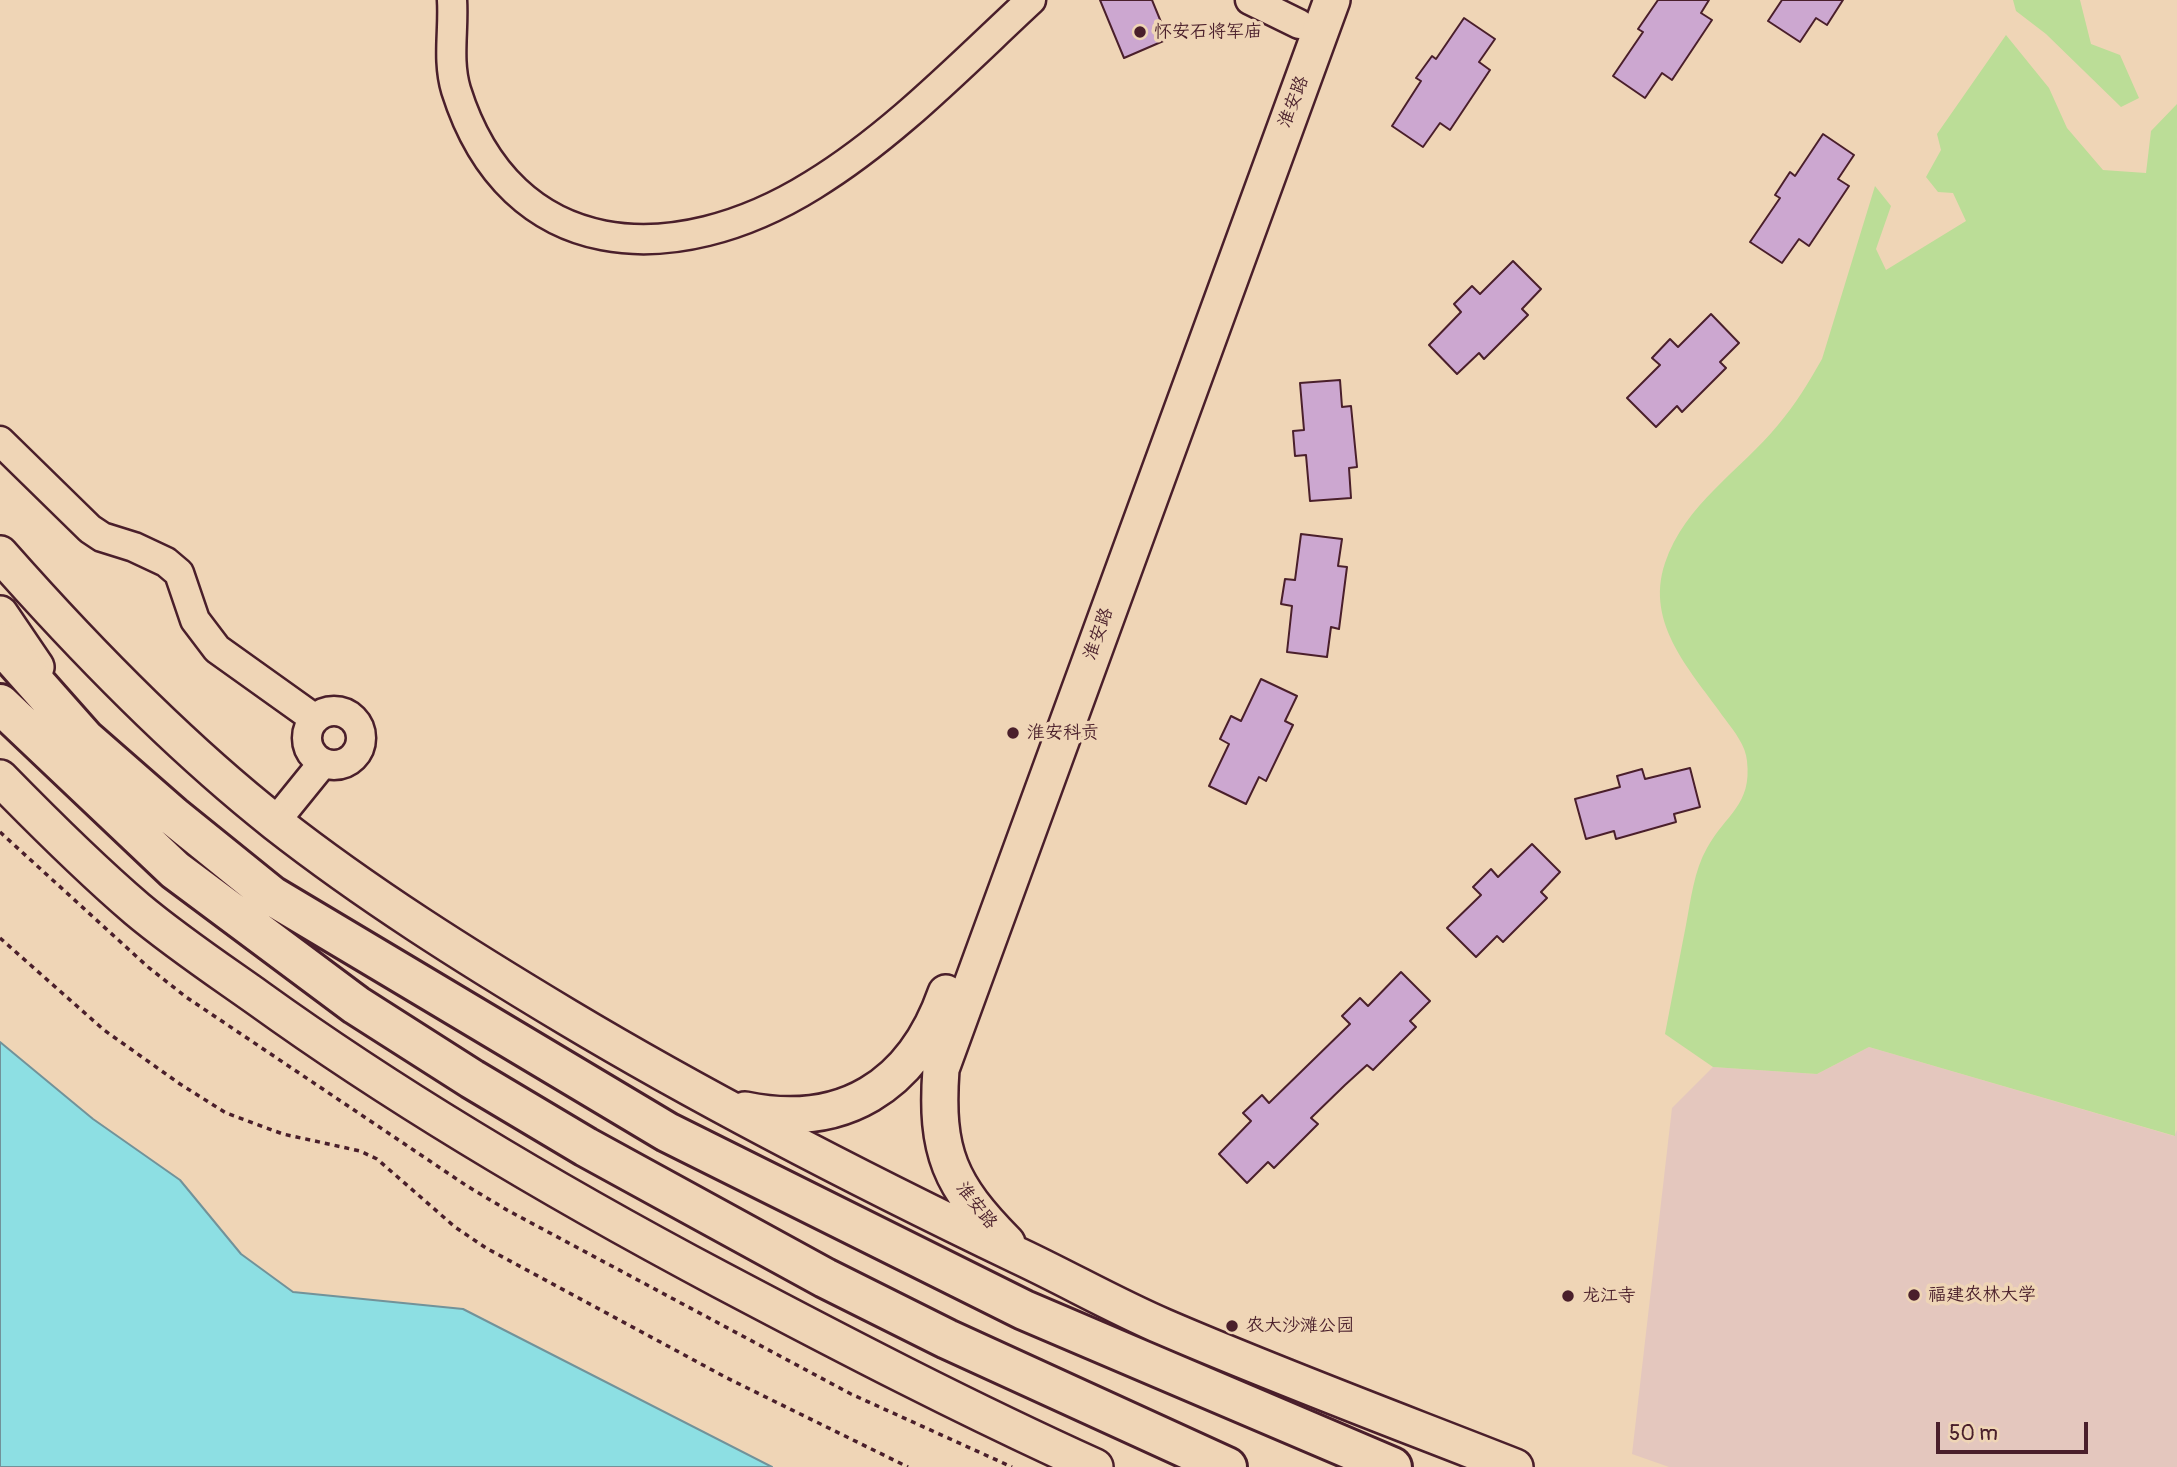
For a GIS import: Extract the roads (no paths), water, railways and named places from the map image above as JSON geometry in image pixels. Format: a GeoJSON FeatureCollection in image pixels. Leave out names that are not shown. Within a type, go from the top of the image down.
{"type":"FeatureCollection","features":[{"type":"Feature","properties":{"kind":"highway"},"geometry":{"type":"LineString","coordinates":[[0,643],[85,739],[272,896],[667,1132],[1024,1310],[1392,1467]]}},
{"type":"Feature","properties":{"kind":"highway"},"geometry":{"type":"LineString","coordinates":[[0,704],[175,870],[356,1005],[471,1079],[586,1147],[825,1278],[947,1339],[1227,1467]]}},
{"type":"Feature","properties":{"kind":"main road","name":"淮安路"},"geometry":{"type":"LineString","coordinates":[[1020,1256],[974,1209],[950,1169],[940,1117],[941,1069],[1332,0]]}},
{"type":"Feature","properties":{"kind":"main road","name":"淮安路"},"geometry":{"type":"LineString","coordinates":[[723,1106],[775,1116],[802,1116],[820,1114],[857,1103],[890,1078],[928,1035],[939,1013],[1303,12]]}},
{"type":"Feature","properties":{"kind":"main road"},"geometry":{"type":"LineString","coordinates":[[0,554],[132,692],[275,822],[391,908],[467,957],[639,1060],[918,1209],[1164,1327],[1515,1467]]}},
{"type":"Feature","properties":{"kind":"main road"},"geometry":{"type":"LineString","coordinates":[[0,614],[85,739]]}},
{"type":"Feature","properties":{"kind":"main road"},"geometry":{"type":"LineString","coordinates":[[0,778],[97,873],[180,943],[296,1026],[429,1114],[612,1222],[914,1381],[1095,1467]]}},
{"type":"Feature","properties":{"kind":"street"},"geometry":{"type":"LineString","coordinates":[[452,0],[451,62],[456,90],[497,174],[514,192],[537,208],[583,233],[640,240],[723,226],[786,201],[812,186],[866,147],[1031,0]]}},
{"type":"Feature","properties":{"kind":"street"},"geometry":{"type":"LineString","coordinates":[[1250,0],[1303,12]]}},
{"type":"Feature","properties":{"kind":"street"},"geometry":{"type":"LineString","coordinates":[[0,441],[102,537],[134,547],[166,562],[179,573],[195,620],[217,649],[315,719]]}},
{"type":"Feature","properties":{"kind":"street"},"geometry":{"type":"LineString","coordinates":[[330,711],[347,714],[358,727],[361,736],[356,754],[341,765],[323,764],[315,759],[306,743],[306,734],[315,719],[330,711]]}},
{"type":"Feature","properties":{"kind":"street"},"geometry":{"type":"LineString","coordinates":[[275,822],[323,764]]}},
{"type":"Feature","properties":{"kind":"water"},"geometry":{"type":"Polygon","coordinates":[[[0,1042],[93,1119],[180,1180],[241,1254],[293,1292],[463,1309],[772,1467],[0,1467],[0,1042]]]}},
{"type":"Feature","properties":{"kind":"place","name":"怀安石将军庙"},"geometry":{"type":"Point","coordinates":[1140,32]}},
{"type":"Feature","properties":{"kind":"place","name":"淮安科贡"},"geometry":{"type":"Point","coordinates":[1013,733]}},
{"type":"Feature","properties":{"kind":"place","name":"福建农林大学"},"geometry":{"type":"Point","coordinates":[1914,1295]}},
{"type":"Feature","properties":{"kind":"place","name":"龙江寺"},"geometry":{"type":"Point","coordinates":[1568,1296]}},
{"type":"Feature","properties":{"kind":"place","name":"农大沙滩公园"},"geometry":{"type":"Point","coordinates":[1232,1326]}}]}
